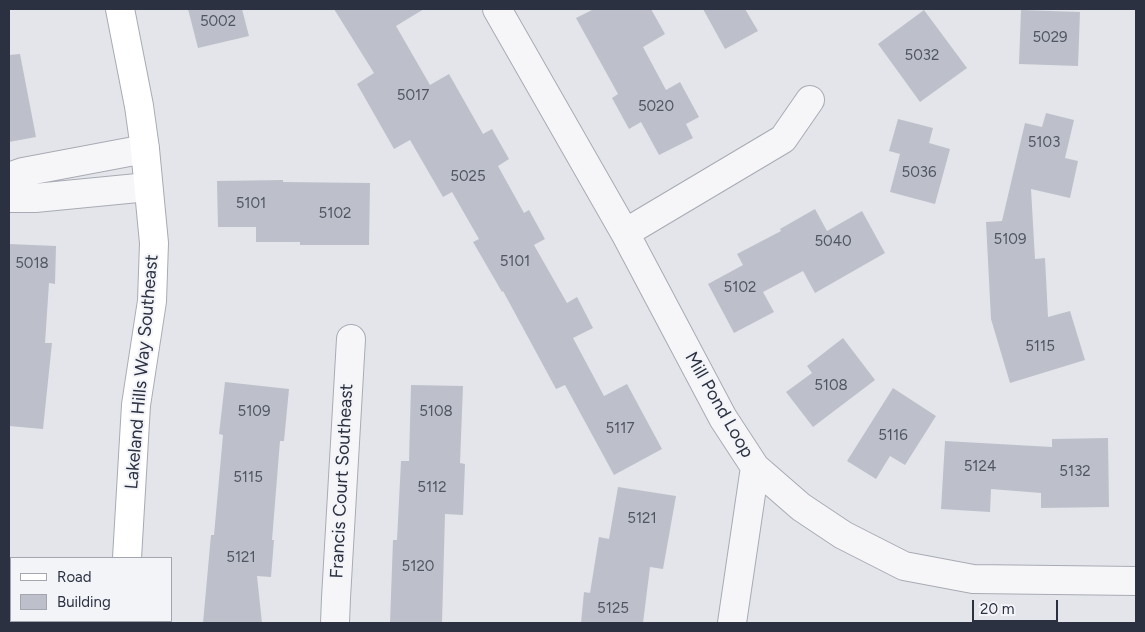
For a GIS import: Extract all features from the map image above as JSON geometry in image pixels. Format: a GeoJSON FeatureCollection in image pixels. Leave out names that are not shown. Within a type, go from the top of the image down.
{"type":"FeatureCollection","features":[{"type":"Feature","properties":{"kind":"street","name":"Lakeland Hills Way Southeast"},"geometry":{"type":"LineString","coordinates":[[120,9],[139,106],[154,243],[152,301],[136,405],[127,557]]}},
{"type":"Feature","properties":{"kind":"street","name":"Mill Pond Loop"},"geometry":{"type":"LineString","coordinates":[[497,9],[625,233],[723,418],[755,467],[801,506],[843,535],[904,566],[973,579],[1136,581]]}},
{"type":"Feature","properties":{"kind":"street"},"geometry":{"type":"LineString","coordinates":[[625,233],[783,139],[810,100]]}},
{"type":"Feature","properties":{"kind":"street"},"geometry":{"type":"LineString","coordinates":[[9,177],[23,172],[145,149]]}},
{"type":"Feature","properties":{"kind":"street"},"geometry":{"type":"LineString","coordinates":[[9,198],[35,198],[148,187]]}},
{"type":"Feature","properties":{"kind":"street","name":"Francis Court Southeast"},"geometry":{"type":"LineString","coordinates":[[336,623],[351,339]]}},
{"type":"Feature","properties":{"kind":"street"},"geometry":{"type":"LineString","coordinates":[[732,623],[755,467]]}},
{"type":"Feature","properties":{"kind":"building"},"geometry":{"type":"Polygon","coordinates":[[[188,9],[242,9],[249,36],[198,48],[188,9]]]}},
{"type":"Feature","properties":{"kind":"building"},"geometry":{"type":"Polygon","coordinates":[[[334,9],[424,9],[396,26],[430,85],[449,74],[483,134],[492,129],[509,159],[498,166],[524,213],[529,210],[545,239],[534,245],[567,303],[577,297],[593,328],[573,338],[604,396],[627,384],[662,449],[614,475],[565,385],[556,389],[503,291],[473,242],[479,239],[452,192],[443,197],[410,140],[394,149],[357,84],[374,73],[334,9]]]}},
{"type":"Feature","properties":{"kind":"building"},"geometry":{"type":"Polygon","coordinates":[[[594,9],[651,9],[665,34],[643,47],[666,90],[680,82],[699,117],[686,124],[693,138],[659,155],[641,122],[629,129],[612,98],[618,94],[576,18],[594,9]]]}},
{"type":"Feature","properties":{"kind":"building"},"geometry":{"type":"Polygon","coordinates":[[[703,9],[745,9],[758,31],[725,49],[703,9]]]}},
{"type":"Feature","properties":{"kind":"building"},"geometry":{"type":"Polygon","coordinates":[[[924,10],[967,68],[920,102],[878,44],[924,10]]]}},
{"type":"Feature","properties":{"kind":"building"},"geometry":{"type":"Polygon","coordinates":[[[1021,10],[1080,12],[1078,66],[1019,64],[1021,10]]]}},
{"type":"Feature","properties":{"kind":"building"},"geometry":{"type":"Polygon","coordinates":[[[20,54],[36,137],[9,142],[9,55],[20,54]]]}},
{"type":"Feature","properties":{"kind":"building"},"geometry":{"type":"Polygon","coordinates":[[[1046,113],[1074,120],[1065,158],[1078,161],[1070,198],[1031,189],[1035,259],[1045,258],[1048,317],[1070,311],[1085,360],[1010,383],[991,319],[986,222],[1002,221],[1025,123],[1042,127],[1046,113]]]}},
{"type":"Feature","properties":{"kind":"building"},"geometry":{"type":"Polygon","coordinates":[[[898,119],[933,128],[929,143],[950,149],[935,204],[890,192],[900,154],[889,151],[898,119]]]}},
{"type":"Feature","properties":{"kind":"building"},"geometry":{"type":"Polygon","coordinates":[[[283,180],[283,182],[370,183],[369,245],[300,245],[300,242],[256,242],[256,227],[218,227],[217,181],[283,180]]]}},
{"type":"Feature","properties":{"kind":"building"},"geometry":{"type":"Polygon","coordinates":[[[815,209],[827,231],[862,211],[885,253],[815,293],[803,271],[763,292],[774,312],[734,333],[708,284],[743,265],[737,254],[781,231],[780,229],[815,209]]]}},
{"type":"Feature","properties":{"kind":"building"},"geometry":{"type":"Polygon","coordinates":[[[9,244],[56,246],[55,284],[49,283],[45,343],[52,343],[43,429],[9,426],[9,244]]]}},
{"type":"Feature","properties":{"kind":"building"},"geometry":{"type":"Polygon","coordinates":[[[843,338],[875,380],[813,427],[786,392],[812,373],[807,366],[843,338]]]}},
{"type":"Feature","properties":{"kind":"building"},"geometry":{"type":"Polygon","coordinates":[[[225,382],[289,389],[284,441],[280,441],[271,577],[257,576],[262,623],[203,623],[211,535],[214,535],[223,435],[219,434],[225,382]]]}},
{"type":"Feature","properties":{"kind":"building"},"geometry":{"type":"Polygon","coordinates":[[[411,385],[463,386],[460,463],[465,464],[463,515],[445,514],[442,623],[390,623],[393,540],[397,540],[401,461],[409,461],[411,385]]]}},
{"type":"Feature","properties":{"kind":"building"},"geometry":{"type":"Polygon","coordinates":[[[893,388],[936,416],[905,465],[890,456],[876,479],[847,461],[893,388]]]}},
{"type":"Feature","properties":{"kind":"building"},"geometry":{"type":"Polygon","coordinates":[[[1108,438],[1109,507],[1041,508],[1041,493],[991,489],[990,512],[941,509],[945,441],[1052,447],[1052,439],[1108,438]]]}},
{"type":"Feature","properties":{"kind":"building"},"geometry":{"type":"Polygon","coordinates":[[[618,487],[676,496],[663,569],[650,567],[643,623],[581,623],[584,592],[590,593],[599,537],[609,539],[618,487]]]}}]}
